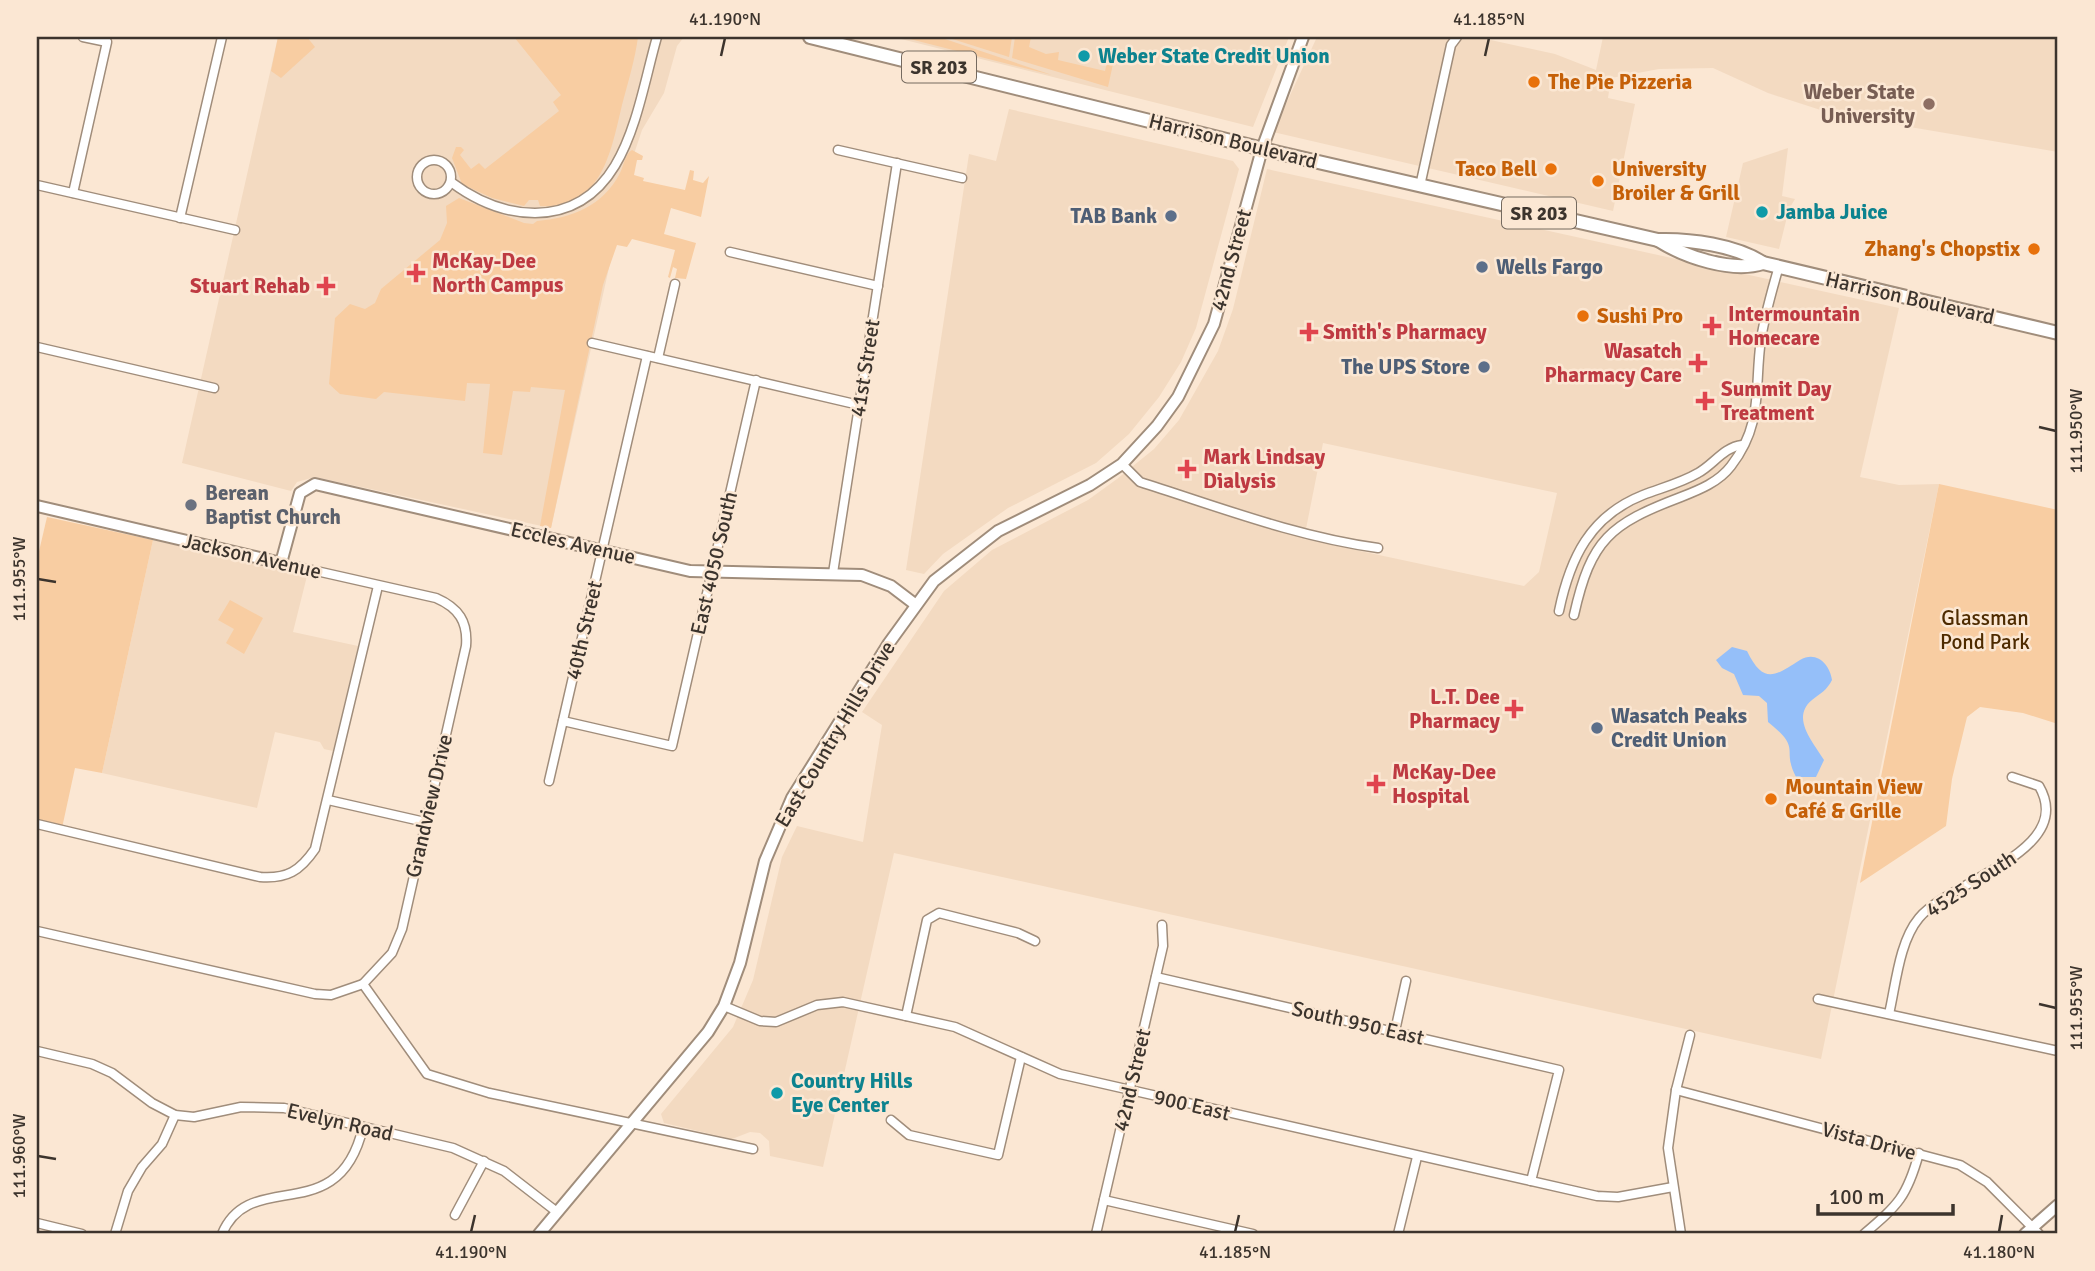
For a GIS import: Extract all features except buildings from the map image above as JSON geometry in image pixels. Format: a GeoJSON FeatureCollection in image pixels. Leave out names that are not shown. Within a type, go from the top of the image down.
{"type":"FeatureCollection","features":[{"type":"Feature","properties":{"kind":"main road","name":"Harrison Boulevard"},"geometry":{"type":"LineString","coordinates":[[810,37],[1262,149],[1658,240],[1677,252],[1747,268],[1763,262],[2058,333]]}},
{"type":"Feature","properties":{"kind":"main road","name":"42nd Street"},"geometry":{"type":"LineString","coordinates":[[1122,464],[1157,426],[1178,397],[1214,324],[1262,149],[1303,37]]}},
{"type":"Feature","properties":{"kind":"main road","name":"East Country Hills Drive"},"geometry":{"type":"LineString","coordinates":[[539,1234],[677,1071],[708,1032],[724,1006],[740,963],[765,861],[775,834],[806,776],[889,643],[934,580],[998,531],[1090,485],[1122,464]]}},
{"type":"Feature","properties":{"kind":"main road","name":"Eccles Avenue"},"geometry":{"type":"LineString","coordinates":[[281,563],[300,492],[315,484],[712,574],[851,572],[875,579],[916,606]]}},
{"type":"Feature","properties":{"kind":"main road","name":"Jackson Avenue"},"geometry":{"type":"LineString","coordinates":[[37,506],[281,563]]}},
{"type":"Feature","properties":{"kind":"main road"},"geometry":{"type":"LineString","coordinates":[[2032,1232],[2058,1205]]}},
{"type":"Feature","properties":{"kind":"street"},"geometry":{"type":"LineString","coordinates":[[73,193],[107,42],[83,37]]}},
{"type":"Feature","properties":{"kind":"street"},"geometry":{"type":"LineString","coordinates":[[180,218],[222,37]]}},
{"type":"Feature","properties":{"kind":"street"},"geometry":{"type":"LineString","coordinates":[[451,183],[444,192],[427,193],[417,180],[419,170],[431,160],[442,161],[449,168],[451,183],[467,194],[500,208],[542,213],[564,210],[585,201],[601,188],[614,171],[626,141],[657,37]]}},
{"type":"Feature","properties":{"kind":"street"},"geometry":{"type":"LineString","coordinates":[[1420,186],[1451,45],[1457,37]]}},
{"type":"Feature","properties":{"kind":"street"},"geometry":{"type":"LineString","coordinates":[[838,150],[961,178]]}},
{"type":"Feature","properties":{"kind":"street","name":"41st Street"},"geometry":{"type":"LineString","coordinates":[[833,573],[897,163]]}},
{"type":"Feature","properties":{"kind":"street"},"geometry":{"type":"LineString","coordinates":[[37,185],[235,230]]}},
{"type":"Feature","properties":{"kind":"street"},"geometry":{"type":"LineString","coordinates":[[730,252],[878,286]]}},
{"type":"Feature","properties":{"kind":"street"},"geometry":{"type":"LineString","coordinates":[[1574,615],[1585,571],[1605,539],[1640,513],[1691,493],[1718,478],[1732,464],[1753,424],[1758,406],[1761,340],[1779,266]]}},
{"type":"Feature","properties":{"kind":"street"},"geometry":{"type":"LineString","coordinates":[[658,358],[675,284]]}},
{"type":"Feature","properties":{"kind":"street"},"geometry":{"type":"LineString","coordinates":[[593,344],[859,405]]}},
{"type":"Feature","properties":{"kind":"street"},"geometry":{"type":"LineString","coordinates":[[37,347],[214,388]]}},
{"type":"Feature","properties":{"kind":"street","name":"40th Street"},"geometry":{"type":"LineString","coordinates":[[549,781],[647,356]]}},
{"type":"Feature","properties":{"kind":"street","name":"East 4050 South"},"geometry":{"type":"LineString","coordinates":[[563,721],[672,746],[756,380]]}},
{"type":"Feature","properties":{"kind":"street"},"geometry":{"type":"LineString","coordinates":[[1559,611],[1574,557],[1601,520],[1633,499],[1697,474],[1731,448],[1742,445]]}},
{"type":"Feature","properties":{"kind":"street"},"geometry":{"type":"LineString","coordinates":[[1122,464],[1140,482],[1310,536],[1378,548]]}},
{"type":"Feature","properties":{"kind":"street","name":"Jackson Avenue"},"geometry":{"type":"LineString","coordinates":[[281,563],[436,598],[462,617]]}},
{"type":"Feature","properties":{"kind":"street"},"geometry":{"type":"LineString","coordinates":[[37,824],[260,877],[295,873],[315,849],[378,586]]}},
{"type":"Feature","properties":{"kind":"street","name":"Grandview Drive"},"geometry":{"type":"LineString","coordinates":[[363,984],[384,964],[397,942],[466,646],[462,617]]}},
{"type":"Feature","properties":{"kind":"street","name":"4525 South"},"geometry":{"type":"LineString","coordinates":[[1889,1014],[1905,948],[1919,919],[1937,903],[2022,852],[2037,836],[2044,820],[2047,800],[2039,786],[2012,777]]}},
{"type":"Feature","properties":{"kind":"street"},"geometry":{"type":"LineString","coordinates":[[328,800],[425,822]]}},
{"type":"Feature","properties":{"kind":"street"},"geometry":{"type":"LineString","coordinates":[[906,1016],[927,920],[931,915],[939,913],[1018,933],[1035,941]]}},
{"type":"Feature","properties":{"kind":"street","name":"42nd Street"},"geometry":{"type":"LineString","coordinates":[[1096,1234],[1163,946],[1162,925]]}},
{"type":"Feature","properties":{"kind":"street"},"geometry":{"type":"LineString","coordinates":[[37,931],[315,995],[346,992],[363,984],[427,1074],[489,1093],[753,1149]]}},
{"type":"Feature","properties":{"kind":"street","name":"South 950 East"},"geometry":{"type":"LineString","coordinates":[[1156,977],[1559,1070],[1531,1181]]}},
{"type":"Feature","properties":{"kind":"street"},"geometry":{"type":"LineString","coordinates":[[1395,1031],[1406,981]]}},
{"type":"Feature","properties":{"kind":"street"},"geometry":{"type":"LineString","coordinates":[[1818,999],[2058,1051]]}},
{"type":"Feature","properties":{"kind":"street","name":"900 East"},"geometry":{"type":"LineString","coordinates":[[724,1006],[761,1021],[776,1022],[817,1005],[843,1002],[955,1027],[988,1039],[1060,1074],[1417,1157],[1597,1196],[1618,1197],[1673,1187]]}},
{"type":"Feature","properties":{"kind":"street"},"geometry":{"type":"LineString","coordinates":[[1681,1234],[1668,1148],[1676,1090],[1689,1035]]}},
{"type":"Feature","properties":{"kind":"street"},"geometry":{"type":"LineString","coordinates":[[37,1051],[92,1064],[112,1073],[152,1103],[175,1115],[162,1144],[142,1167],[128,1191],[116,1234]]}},
{"type":"Feature","properties":{"kind":"street"},"geometry":{"type":"LineString","coordinates":[[891,1120],[909,1135],[998,1155],[1021,1057]]}},
{"type":"Feature","properties":{"kind":"street","name":"Vista Drive"},"geometry":{"type":"LineString","coordinates":[[1676,1090],[1960,1165],[1987,1182],[2032,1232]]}},
{"type":"Feature","properties":{"kind":"street","name":"Evelyn Road"},"geometry":{"type":"LineString","coordinates":[[175,1115],[194,1117],[242,1107],[284,1108],[453,1148],[484,1161],[529,1187],[557,1212]]}},
{"type":"Feature","properties":{"kind":"street"},"geometry":{"type":"LineString","coordinates":[[222,1234],[230,1220],[246,1206],[335,1180],[353,1160],[363,1127]]}},
{"type":"Feature","properties":{"kind":"street"},"geometry":{"type":"LineString","coordinates":[[1864,1234],[1895,1208],[1910,1186],[1919,1153]]}},
{"type":"Feature","properties":{"kind":"street"},"geometry":{"type":"LineString","coordinates":[[1398,1234],[1417,1157]]}},
{"type":"Feature","properties":{"kind":"street"},"geometry":{"type":"LineString","coordinates":[[455,1215],[484,1161]]}},
{"type":"Feature","properties":{"kind":"street"},"geometry":{"type":"LineString","coordinates":[[1104,1200],[1253,1234]]}},
{"type":"Feature","properties":{"kind":"street"},"geometry":{"type":"LineString","coordinates":[[37,1223],[82,1234]]}},
{"type":"Feature","properties":{"kind":"shaded area","name":"McKay-Dee North Campus"},"geometry":{"type":"Polygon","coordinates":[[[278,37],[684,37],[677,46],[664,93],[642,130],[635,151],[551,528],[315,477],[297,482],[291,491],[182,463],[278,37]]]}},
{"type":"Feature","properties":{"kind":"shaded area"},"geometry":{"type":"Polygon","coordinates":[[[893,37],[1289,37],[1253,127],[893,37]]]}},
{"type":"Feature","properties":{"kind":"shaded area"},"geometry":{"type":"Polygon","coordinates":[[[1317,37],[1477,37],[1555,54],[1596,70],[1603,37],[2058,37],[2058,152],[1833,114],[1768,93],[1713,68],[1659,69],[1611,78],[1608,98],[1635,104],[1613,211],[1273,132],[1317,37]]]}},
{"type":"Feature","properties":{"kind":"shaded area"},"geometry":{"type":"Polygon","coordinates":[[[1009,109],[1233,161],[1239,169],[1196,328],[1181,362],[1159,397],[1129,434],[1096,463],[1008,508],[943,554],[924,574],[906,570],[969,154],[996,161],[1009,109]]]}},
{"type":"Feature","properties":{"kind":"shaded area"},"geometry":{"type":"Polygon","coordinates":[[[1788,148],[1782,196],[1795,199],[1789,209],[1779,249],[1726,237],[1743,163],[1788,148]]]}},
{"type":"Feature","properties":{"kind":"shaded area","name":"McKay-Dee Hospital"},"geometry":{"type":"Polygon","coordinates":[[[1267,169],[1899,308],[1860,477],[1899,485],[1939,484],[1821,1059],[894,853],[823,1167],[770,1156],[769,1141],[760,1133],[750,1132],[732,1139],[664,1123],[661,1114],[733,1027],[753,980],[782,857],[797,826],[863,842],[882,725],[862,712],[944,591],[992,550],[1088,500],[1154,449],[1179,420],[1218,351],[1233,309],[1267,169]],[[1323,443],[1304,539],[1524,586],[1539,572],[1557,493],[1323,443]]]}},
{"type":"Feature","properties":{"kind":"shaded area"},"geometry":{"type":"Polygon","coordinates":[[[153,540],[307,576],[293,632],[358,646],[333,751],[324,749],[320,742],[275,732],[257,808],[102,773],[153,540]]]}},
{"type":"Feature","properties":{"kind":"green space"},"geometry":{"type":"Polygon","coordinates":[[[278,37],[307,37],[315,47],[281,78],[271,71],[278,37]]]}},
{"type":"Feature","properties":{"kind":"green space"},"geometry":{"type":"Polygon","coordinates":[[[514,37],[638,37],[608,158],[590,188],[561,205],[540,206],[538,200],[529,200],[524,206],[492,198],[462,184],[452,158],[456,147],[461,147],[464,150],[460,155],[471,169],[479,163],[485,169],[559,111],[553,102],[561,95],[514,37]]]}},
{"type":"Feature","properties":{"kind":"green space"},"geometry":{"type":"Polygon","coordinates":[[[902,37],[939,37],[1052,75],[902,37]]]}},
{"type":"Feature","properties":{"kind":"green space"},"geometry":{"type":"Polygon","coordinates":[[[946,37],[1012,37],[1009,57],[946,37]]]}},
{"type":"Feature","properties":{"kind":"green space"},"geometry":{"type":"Polygon","coordinates":[[[1015,37],[1031,37],[1029,47],[1046,54],[1059,52],[1058,60],[1105,71],[1107,63],[1113,64],[1108,87],[1012,58],[1015,37]]]}},
{"type":"Feature","properties":{"kind":"green space"},"geometry":{"type":"Polygon","coordinates":[[[632,150],[643,156],[642,160],[637,160],[634,175],[644,178],[643,181],[685,190],[690,170],[694,171],[693,180],[703,183],[709,176],[701,217],[671,208],[664,234],[696,243],[686,279],[675,278],[677,269],[673,267],[670,278],[668,277],[675,250],[632,239],[627,247],[617,245],[603,285],[551,528],[540,526],[565,390],[531,387],[530,392],[513,391],[502,455],[483,453],[490,384],[467,383],[465,401],[384,392],[376,399],[340,394],[329,384],[335,318],[350,304],[365,309],[375,303],[381,289],[440,240],[447,223],[446,206],[459,198],[524,223],[533,224],[562,217],[585,208],[605,194],[632,150]]]}},
{"type":"Feature","properties":{"kind":"green space","name":"Glassman Pond Park"},"geometry":{"type":"Polygon","coordinates":[[[1939,484],[2058,510],[2058,724],[2023,713],[1980,707],[1967,717],[1952,779],[1946,826],[1860,883],[1939,484]]]}},
{"type":"Feature","properties":{"kind":"green space"},"geometry":{"type":"Polygon","coordinates":[[[47,517],[153,540],[102,773],[75,768],[62,828],[37,821],[37,560],[47,517]]]}},
{"type":"Feature","properties":{"kind":"green space"},"geometry":{"type":"Polygon","coordinates":[[[230,600],[263,618],[244,654],[226,643],[234,629],[218,620],[230,600]]]}},
{"type":"Feature","properties":{"kind":"water"},"geometry":{"type":"Polygon","coordinates":[[[1732,647],[1747,651],[1753,662],[1765,673],[1777,673],[1806,657],[1817,658],[1829,669],[1832,680],[1806,707],[1803,715],[1806,730],[1824,760],[1816,777],[1796,777],[1785,738],[1768,722],[1767,703],[1759,696],[1743,695],[1734,674],[1722,668],[1716,660],[1732,647]]]}},
{"type":"Feature","properties":{"kind":"place","name":"Weber State Credit Union"},"geometry":{"type":"Point","coordinates":[1084,56]}},
{"type":"Feature","properties":{"kind":"place","name":"The Pie Pizzeria"},"geometry":{"type":"Point","coordinates":[1534,82]}},
{"type":"Feature","properties":{"kind":"place","name":"Weber State University"},"geometry":{"type":"Point","coordinates":[1929,104]}},
{"type":"Feature","properties":{"kind":"place","name":"Taco Bell"},"geometry":{"type":"Point","coordinates":[1551,169]}},
{"type":"Feature","properties":{"kind":"place","name":"University Broiler & Grill"},"geometry":{"type":"Point","coordinates":[1598,181]}},
{"type":"Feature","properties":{"kind":"place","name":"Jamba Juice"},"geometry":{"type":"Point","coordinates":[1762,212]}},
{"type":"Feature","properties":{"kind":"place","name":"TAB Bank"},"geometry":{"type":"Point","coordinates":[1171,216]}},
{"type":"Feature","properties":{"kind":"place","name":"Zhang's Chopstix"},"geometry":{"type":"Point","coordinates":[2034,249]}},
{"type":"Feature","properties":{"kind":"place","name":"Wells Fargo"},"geometry":{"type":"Point","coordinates":[1482,267]}},
{"type":"Feature","properties":{"kind":"place","name":"McKay-Dee North Campus"},"geometry":{"type":"Point","coordinates":[416,273]}},
{"type":"Feature","properties":{"kind":"place","name":"Stuart Rehab"},"geometry":{"type":"Point","coordinates":[326,286]}},
{"type":"Feature","properties":{"kind":"place","name":"Sushi Pro"},"geometry":{"type":"Point","coordinates":[1583,316]}},
{"type":"Feature","properties":{"kind":"place","name":"Intermountain Homecare"},"geometry":{"type":"Point","coordinates":[1712,326]}},
{"type":"Feature","properties":{"kind":"place","name":"Smith's Pharmacy"},"geometry":{"type":"Point","coordinates":[1309,332]}},
{"type":"Feature","properties":{"kind":"place","name":"Wasatch Pharmacy Care"},"geometry":{"type":"Point","coordinates":[1698,363]}},
{"type":"Feature","properties":{"kind":"place","name":"The UPS Store"},"geometry":{"type":"Point","coordinates":[1484,367]}},
{"type":"Feature","properties":{"kind":"place","name":"Summit Day Treatment"},"geometry":{"type":"Point","coordinates":[1705,401]}},
{"type":"Feature","properties":{"kind":"place","name":"Mark Lindsay Dialysis"},"geometry":{"type":"Point","coordinates":[1187,469]}},
{"type":"Feature","properties":{"kind":"place","name":"Berean Baptist Church"},"geometry":{"type":"Point","coordinates":[191,505]}},
{"type":"Feature","properties":{"kind":"place","name":"L.T. Dee Pharmacy"},"geometry":{"type":"Point","coordinates":[1514,709]}},
{"type":"Feature","properties":{"kind":"place","name":"Wasatch Peaks Credit Union"},"geometry":{"type":"Point","coordinates":[1597,728]}},
{"type":"Feature","properties":{"kind":"place","name":"McKay-Dee Hospital"},"geometry":{"type":"Point","coordinates":[1376,784]}},
{"type":"Feature","properties":{"kind":"place","name":"Mountain View Café & Grille"},"geometry":{"type":"Point","coordinates":[1771,799]}},
{"type":"Feature","properties":{"kind":"place","name":"Country Hills Eye Center"},"geometry":{"type":"Point","coordinates":[777,1093]}}]}
